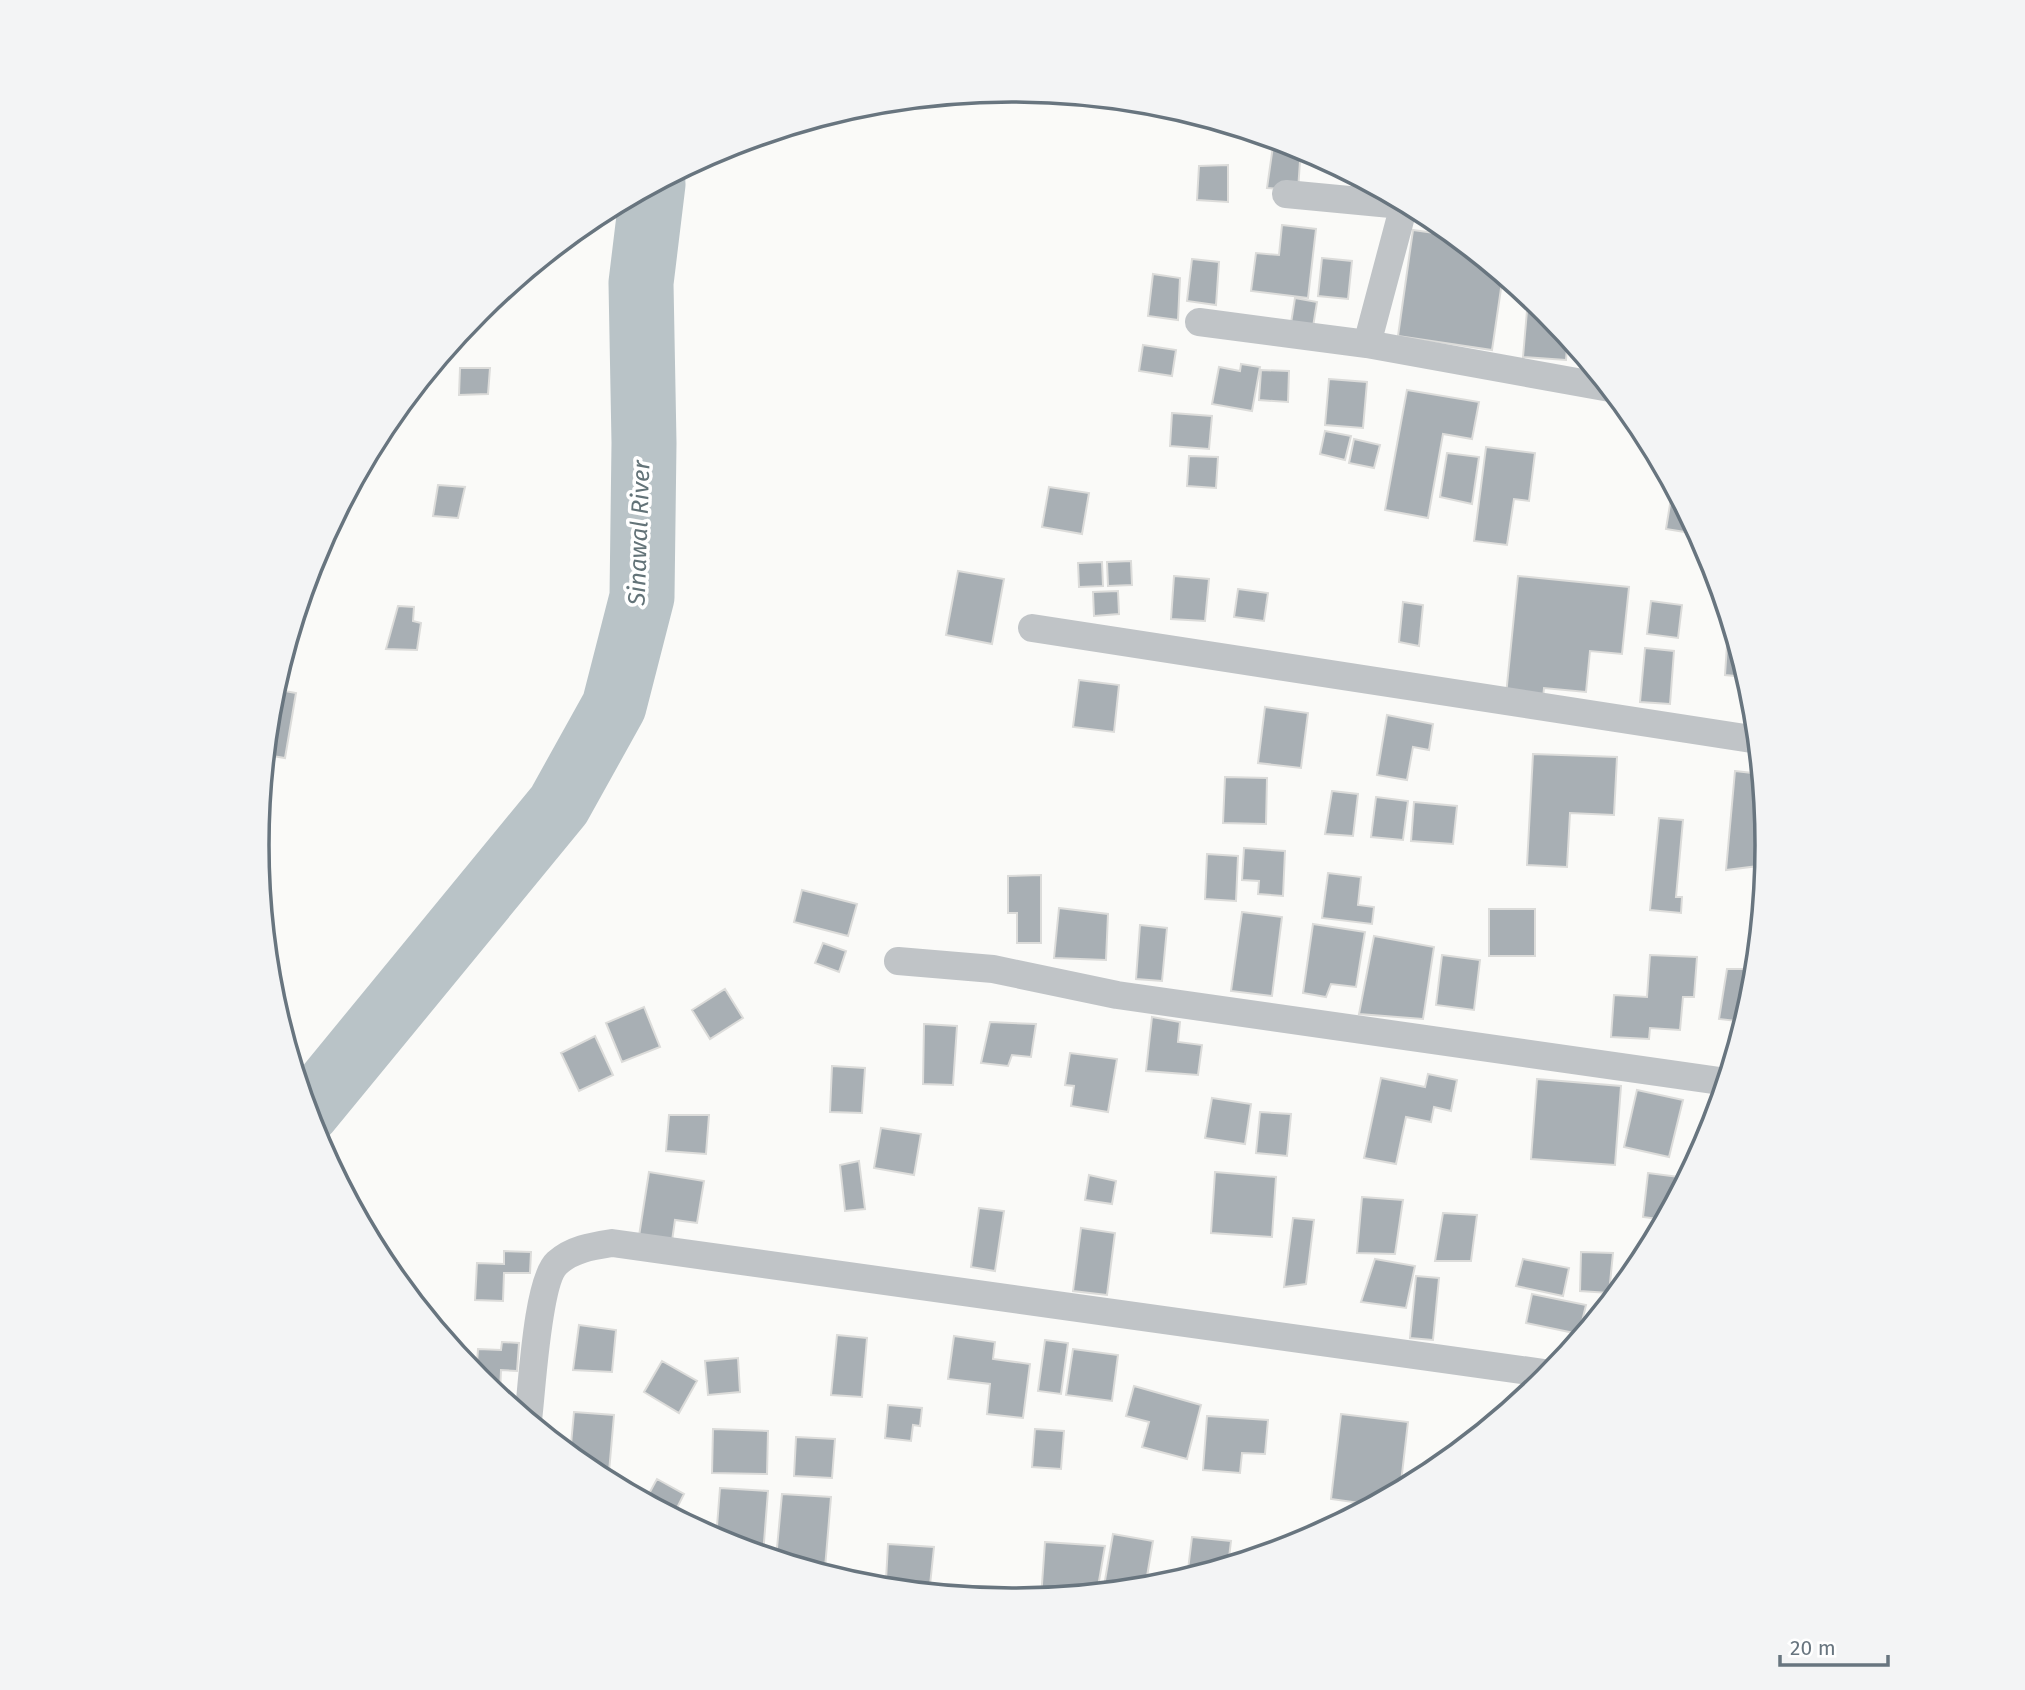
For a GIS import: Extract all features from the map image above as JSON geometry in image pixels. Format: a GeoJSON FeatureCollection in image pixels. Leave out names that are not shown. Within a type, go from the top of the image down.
{"type":"FeatureCollection","features":[{"type":"Feature","properties":{"kind":"street"},"geometry":{"type":"LineString","coordinates":[[1286,194],[1389,204]]}},
{"type":"Feature","properties":{"kind":"street"},"geometry":{"type":"LineString","coordinates":[[1367,344],[1406,214]]}},
{"type":"Feature","properties":{"kind":"street"},"geometry":{"type":"LineString","coordinates":[[1199,322],[1367,344],[1597,386]]}},
{"type":"Feature","properties":{"kind":"street"},"geometry":{"type":"LineString","coordinates":[[1032,628],[1748,739]]}},
{"type":"Feature","properties":{"kind":"street"},"geometry":{"type":"LineString","coordinates":[[898,961],[993,970],[1117,995],[1718,1081]]}},
{"type":"Feature","properties":{"kind":"street"},"geometry":{"type":"LineString","coordinates":[[529,1410],[542,1295],[555,1264],[574,1251],[612,1242],[1537,1372]]}},
{"type":"Feature","properties":{"kind":"building"},"geometry":{"type":"Polygon","coordinates":[[[1273,149],[1300,159],[1298,190],[1267,188],[1273,149]]]}},
{"type":"Feature","properties":{"kind":"building"},"geometry":{"type":"Polygon","coordinates":[[[1228,165],[1228,202],[1197,200],[1199,166],[1228,165]]]}},
{"type":"Feature","properties":{"kind":"building"},"geometry":{"type":"Polygon","coordinates":[[[1282,225],[1316,229],[1308,298],[1251,291],[1256,253],[1279,255],[1282,225]]]}},
{"type":"Feature","properties":{"kind":"building"},"geometry":{"type":"Polygon","coordinates":[[[1413,230],[1434,233],[1502,285],[1492,350],[1398,336],[1413,230]]]}},
{"type":"Feature","properties":{"kind":"building"},"geometry":{"type":"Polygon","coordinates":[[[1322,258],[1352,261],[1348,299],[1318,296],[1322,258]]]}},
{"type":"Feature","properties":{"kind":"building"},"geometry":{"type":"Polygon","coordinates":[[[1192,259],[1219,262],[1216,305],[1187,301],[1192,259]]]}},
{"type":"Feature","properties":{"kind":"building"},"geometry":{"type":"Polygon","coordinates":[[[1153,274],[1180,278],[1178,320],[1148,316],[1153,274]]]}},
{"type":"Feature","properties":{"kind":"building"},"geometry":{"type":"Polygon","coordinates":[[[1295,298],[1317,302],[1313,327],[1291,323],[1295,298]]]}},
{"type":"Feature","properties":{"kind":"building"},"geometry":{"type":"Polygon","coordinates":[[[1527,309],[1567,350],[1566,360],[1523,357],[1527,309]]]}},
{"type":"Feature","properties":{"kind":"building"},"geometry":{"type":"Polygon","coordinates":[[[1143,345],[1176,350],[1172,376],[1139,371],[1143,345]]]}},
{"type":"Feature","properties":{"kind":"building"},"geometry":{"type":"Polygon","coordinates":[[[1241,364],[1260,367],[1252,411],[1212,404],[1219,367],[1240,371],[1241,364]]]}},
{"type":"Feature","properties":{"kind":"building"},"geometry":{"type":"Polygon","coordinates":[[[460,368],[490,368],[488,394],[459,395],[460,368]]]}},
{"type":"Feature","properties":{"kind":"building"},"geometry":{"type":"Polygon","coordinates":[[[1261,370],[1289,371],[1288,402],[1259,400],[1261,370]]]}},
{"type":"Feature","properties":{"kind":"building"},"geometry":{"type":"Polygon","coordinates":[[[1329,379],[1367,382],[1363,428],[1325,425],[1329,379]]]}},
{"type":"Feature","properties":{"kind":"building"},"geometry":{"type":"Polygon","coordinates":[[[1407,390],[1479,402],[1472,439],[1443,434],[1428,518],[1385,510],[1407,390]]]}},
{"type":"Feature","properties":{"kind":"building"},"geometry":{"type":"Polygon","coordinates":[[[1172,413],[1212,416],[1209,449],[1170,446],[1172,413]]]}},
{"type":"Feature","properties":{"kind":"building"},"geometry":{"type":"Polygon","coordinates":[[[1325,431],[1351,436],[1345,460],[1320,454],[1325,431]]]}},
{"type":"Feature","properties":{"kind":"building"},"geometry":{"type":"Polygon","coordinates":[[[1354,439],[1380,445],[1374,468],[1349,463],[1354,439]]]}},
{"type":"Feature","properties":{"kind":"building"},"geometry":{"type":"Polygon","coordinates":[[[1486,447],[1535,453],[1529,501],[1514,499],[1507,545],[1474,541],[1486,447]]]}},
{"type":"Feature","properties":{"kind":"building"},"geometry":{"type":"Polygon","coordinates":[[[1447,453],[1479,457],[1472,504],[1440,497],[1447,453]]]}},
{"type":"Feature","properties":{"kind":"building"},"geometry":{"type":"Polygon","coordinates":[[[1189,456],[1218,457],[1216,488],[1187,486],[1189,456]]]}},
{"type":"Feature","properties":{"kind":"building"},"geometry":{"type":"Polygon","coordinates":[[[438,485],[465,487],[458,518],[433,516],[438,485]]]}},
{"type":"Feature","properties":{"kind":"building"},"geometry":{"type":"Polygon","coordinates":[[[1049,487],[1089,493],[1082,534],[1042,527],[1049,487]]]}},
{"type":"Feature","properties":{"kind":"building"},"geometry":{"type":"Polygon","coordinates":[[[1671,500],[1685,530],[1666,529],[1671,500]]]}},
{"type":"Feature","properties":{"kind":"building"},"geometry":{"type":"Polygon","coordinates":[[[1131,561],[1132,585],[1108,586],[1107,562],[1131,561]]]}},
{"type":"Feature","properties":{"kind":"building"},"geometry":{"type":"Polygon","coordinates":[[[1102,562],[1103,586],[1079,587],[1078,563],[1102,562]]]}},
{"type":"Feature","properties":{"kind":"building"},"geometry":{"type":"Polygon","coordinates":[[[958,571],[1004,579],[992,644],[946,635],[958,571]]]}},
{"type":"Feature","properties":{"kind":"building"},"geometry":{"type":"Polygon","coordinates":[[[1174,576],[1209,579],[1205,621],[1171,619],[1174,576]]]}},
{"type":"Feature","properties":{"kind":"building"},"geometry":{"type":"Polygon","coordinates":[[[1518,576],[1629,587],[1622,654],[1590,651],[1586,692],[1544,688],[1543,699],[1506,695],[1518,576]]]}},
{"type":"Feature","properties":{"kind":"building"},"geometry":{"type":"Polygon","coordinates":[[[1238,589],[1268,593],[1264,621],[1234,617],[1238,589]]]}},
{"type":"Feature","properties":{"kind":"building"},"geometry":{"type":"Polygon","coordinates":[[[1118,591],[1119,614],[1094,616],[1093,592],[1118,591]]]}},
{"type":"Feature","properties":{"kind":"building"},"geometry":{"type":"Polygon","coordinates":[[[1651,601],[1682,605],[1678,638],[1647,634],[1651,601]]]}},
{"type":"Feature","properties":{"kind":"building"},"geometry":{"type":"Polygon","coordinates":[[[1403,602],[1423,605],[1419,646],[1399,642],[1403,602]]]}},
{"type":"Feature","properties":{"kind":"building"},"geometry":{"type":"Polygon","coordinates":[[[398,606],[414,607],[413,621],[421,623],[417,650],[386,649],[398,606]]]}},
{"type":"Feature","properties":{"kind":"building"},"geometry":{"type":"Polygon","coordinates":[[[1727,641],[1736,676],[1725,675],[1727,641]]]}},
{"type":"Feature","properties":{"kind":"building"},"geometry":{"type":"Polygon","coordinates":[[[1645,648],[1674,651],[1670,704],[1640,702],[1645,648]]]}},
{"type":"Feature","properties":{"kind":"building"},"geometry":{"type":"Polygon","coordinates":[[[1079,680],[1119,685],[1114,732],[1073,727],[1079,680]]]}},
{"type":"Feature","properties":{"kind":"building"},"geometry":{"type":"Polygon","coordinates":[[[285,691],[296,693],[285,758],[274,756],[285,691]]]}},
{"type":"Feature","properties":{"kind":"building"},"geometry":{"type":"Polygon","coordinates":[[[1265,707],[1308,713],[1301,768],[1258,763],[1265,707]]]}},
{"type":"Feature","properties":{"kind":"building"},"geometry":{"type":"Polygon","coordinates":[[[1387,715],[1433,724],[1429,750],[1413,747],[1407,780],[1377,775],[1387,715]]]}},
{"type":"Feature","properties":{"kind":"building"},"geometry":{"type":"Polygon","coordinates":[[[1533,754],[1617,757],[1614,815],[1570,813],[1567,867],[1527,865],[1533,754]]]}},
{"type":"Feature","properties":{"kind":"building"},"geometry":{"type":"Polygon","coordinates":[[[1735,771],[1752,773],[1755,866],[1726,870],[1735,771]]]}},
{"type":"Feature","properties":{"kind":"building"},"geometry":{"type":"Polygon","coordinates":[[[1225,777],[1267,778],[1266,824],[1223,823],[1225,777]]]}},
{"type":"Feature","properties":{"kind":"building"},"geometry":{"type":"Polygon","coordinates":[[[1332,791],[1358,794],[1353,836],[1325,834],[1332,791]]]}},
{"type":"Feature","properties":{"kind":"building"},"geometry":{"type":"Polygon","coordinates":[[[1376,797],[1408,801],[1403,840],[1371,837],[1376,797]]]}},
{"type":"Feature","properties":{"kind":"building"},"geometry":{"type":"Polygon","coordinates":[[[1414,802],[1457,806],[1453,844],[1411,841],[1414,802]]]}},
{"type":"Feature","properties":{"kind":"building"},"geometry":{"type":"Polygon","coordinates":[[[1659,818],[1683,820],[1676,897],[1682,897],[1681,913],[1650,910],[1659,818]]]}},
{"type":"Feature","properties":{"kind":"building"},"geometry":{"type":"Polygon","coordinates":[[[1244,848],[1285,851],[1283,896],[1258,894],[1259,881],[1242,880],[1244,848]]]}},
{"type":"Feature","properties":{"kind":"building"},"geometry":{"type":"Polygon","coordinates":[[[1207,854],[1238,856],[1236,901],[1205,899],[1207,854]]]}},
{"type":"Feature","properties":{"kind":"building"},"geometry":{"type":"Polygon","coordinates":[[[1328,873],[1361,877],[1358,905],[1374,907],[1372,924],[1322,918],[1328,873]]]}},
{"type":"Feature","properties":{"kind":"building"},"geometry":{"type":"Polygon","coordinates":[[[1041,875],[1041,943],[1017,943],[1017,913],[1008,913],[1008,876],[1041,875]]]}},
{"type":"Feature","properties":{"kind":"building"},"geometry":{"type":"Polygon","coordinates":[[[802,890],[857,904],[848,936],[794,922],[802,890]]]}},
{"type":"Feature","properties":{"kind":"building"},"geometry":{"type":"Polygon","coordinates":[[[1059,908],[1108,914],[1106,960],[1054,958],[1059,908]]]}},
{"type":"Feature","properties":{"kind":"building"},"geometry":{"type":"Polygon","coordinates":[[[1489,909],[1535,909],[1535,956],[1489,956],[1489,909]]]}},
{"type":"Feature","properties":{"kind":"building"},"geometry":{"type":"Polygon","coordinates":[[[1242,912],[1282,917],[1272,996],[1231,991],[1242,912]]]}},
{"type":"Feature","properties":{"kind":"building"},"geometry":{"type":"Polygon","coordinates":[[[1313,924],[1365,932],[1356,987],[1331,984],[1326,997],[1303,993],[1313,924]]]}},
{"type":"Feature","properties":{"kind":"building"},"geometry":{"type":"Polygon","coordinates":[[[1140,925],[1167,928],[1162,981],[1136,979],[1140,925]]]}},
{"type":"Feature","properties":{"kind":"building"},"geometry":{"type":"Polygon","coordinates":[[[1374,936],[1434,947],[1423,1019],[1359,1014],[1374,936]]]}},
{"type":"Feature","properties":{"kind":"building"},"geometry":{"type":"Polygon","coordinates":[[[823,943],[846,951],[839,972],[815,963],[823,943]]]}},
{"type":"Feature","properties":{"kind":"building"},"geometry":{"type":"Polygon","coordinates":[[[1442,955],[1480,960],[1474,1010],[1436,1005],[1442,955]]]}},
{"type":"Feature","properties":{"kind":"building"},"geometry":{"type":"Polygon","coordinates":[[[1650,955],[1697,957],[1694,997],[1683,997],[1680,1030],[1650,1028],[1649,1039],[1611,1037],[1614,995],[1647,997],[1650,955]]]}},
{"type":"Feature","properties":{"kind":"building"},"geometry":{"type":"Polygon","coordinates":[[[1727,969],[1746,969],[1735,1021],[1719,1019],[1727,969]]]}},
{"type":"Feature","properties":{"kind":"building"},"geometry":{"type":"Polygon","coordinates":[[[725,989],[743,1018],[710,1039],[692,1010],[725,989]]]}},
{"type":"Feature","properties":{"kind":"building"},"geometry":{"type":"Polygon","coordinates":[[[644,1007],[660,1047],[622,1062],[606,1023],[644,1007]]]}},
{"type":"Feature","properties":{"kind":"building"},"geometry":{"type":"Polygon","coordinates":[[[1152,1017],[1180,1022],[1178,1042],[1202,1045],[1198,1075],[1146,1071],[1152,1017]]]}},
{"type":"Feature","properties":{"kind":"building"},"geometry":{"type":"Polygon","coordinates":[[[990,1022],[1036,1024],[1031,1057],[1012,1055],[1008,1066],[981,1063],[990,1022]]]}},
{"type":"Feature","properties":{"kind":"building"},"geometry":{"type":"Polygon","coordinates":[[[924,1024],[957,1026],[953,1085],[923,1084],[924,1024]]]}},
{"type":"Feature","properties":{"kind":"building"},"geometry":{"type":"Polygon","coordinates":[[[595,1036],[613,1075],[579,1091],[561,1053],[595,1036]]]}},
{"type":"Feature","properties":{"kind":"building"},"geometry":{"type":"Polygon","coordinates":[[[1070,1053],[1117,1059],[1108,1112],[1071,1106],[1074,1086],[1065,1085],[1070,1053]]]}},
{"type":"Feature","properties":{"kind":"building"},"geometry":{"type":"Polygon","coordinates":[[[832,1066],[865,1068],[862,1113],[830,1112],[832,1066]]]}},
{"type":"Feature","properties":{"kind":"building"},"geometry":{"type":"Polygon","coordinates":[[[1428,1074],[1457,1080],[1451,1111],[1434,1107],[1431,1122],[1406,1117],[1396,1164],[1364,1158],[1381,1078],[1425,1087],[1428,1074]]]}},
{"type":"Feature","properties":{"kind":"building"},"geometry":{"type":"Polygon","coordinates":[[[1537,1079],[1621,1086],[1615,1165],[1531,1159],[1537,1079]]]}},
{"type":"Feature","properties":{"kind":"building"},"geometry":{"type":"Polygon","coordinates":[[[1637,1090],[1683,1100],[1669,1157],[1624,1147],[1637,1090]]]}},
{"type":"Feature","properties":{"kind":"building"},"geometry":{"type":"Polygon","coordinates":[[[1212,1098],[1251,1104],[1245,1144],[1205,1138],[1212,1098]]]}},
{"type":"Feature","properties":{"kind":"building"},"geometry":{"type":"Polygon","coordinates":[[[1260,1112],[1291,1114],[1287,1156],[1256,1153],[1260,1112]]]}},
{"type":"Feature","properties":{"kind":"building"},"geometry":{"type":"Polygon","coordinates":[[[669,1115],[709,1115],[706,1154],[666,1151],[669,1115]]]}},
{"type":"Feature","properties":{"kind":"building"},"geometry":{"type":"Polygon","coordinates":[[[881,1128],[921,1134],[914,1175],[874,1168],[881,1128]]]}},
{"type":"Feature","properties":{"kind":"building"},"geometry":{"type":"Polygon","coordinates":[[[859,1161],[865,1209],[845,1211],[840,1165],[859,1161]]]}},
{"type":"Feature","properties":{"kind":"building"},"geometry":{"type":"Polygon","coordinates":[[[649,1172],[704,1181],[697,1223],[675,1220],[672,1241],[639,1236],[649,1172]]]}},
{"type":"Feature","properties":{"kind":"building"},"geometry":{"type":"Polygon","coordinates":[[[1215,1172],[1276,1177],[1272,1237],[1211,1233],[1215,1172]]]}},
{"type":"Feature","properties":{"kind":"building"},"geometry":{"type":"Polygon","coordinates":[[[1648,1173],[1678,1177],[1655,1219],[1643,1217],[1648,1173]]]}},
{"type":"Feature","properties":{"kind":"building"},"geometry":{"type":"Polygon","coordinates":[[[1089,1175],[1116,1181],[1112,1204],[1085,1200],[1089,1175]]]}},
{"type":"Feature","properties":{"kind":"building"},"geometry":{"type":"Polygon","coordinates":[[[1362,1197],[1403,1200],[1395,1254],[1357,1253],[1362,1197]]]}},
{"type":"Feature","properties":{"kind":"building"},"geometry":{"type":"Polygon","coordinates":[[[979,1208],[1004,1211],[995,1271],[971,1267],[979,1208]]]}},
{"type":"Feature","properties":{"kind":"building"},"geometry":{"type":"Polygon","coordinates":[[[1443,1213],[1477,1215],[1471,1261],[1435,1261],[1443,1213]]]}},
{"type":"Feature","properties":{"kind":"building"},"geometry":{"type":"Polygon","coordinates":[[[1293,1218],[1314,1220],[1306,1284],[1284,1287],[1293,1218]]]}},
{"type":"Feature","properties":{"kind":"building"},"geometry":{"type":"Polygon","coordinates":[[[1081,1228],[1115,1233],[1107,1295],[1073,1291],[1081,1228]]]}},
{"type":"Feature","properties":{"kind":"building"},"geometry":{"type":"Polygon","coordinates":[[[504,1251],[531,1252],[530,1273],[504,1273],[503,1301],[475,1300],[477,1263],[504,1264],[504,1251]]]}},
{"type":"Feature","properties":{"kind":"building"},"geometry":{"type":"Polygon","coordinates":[[[1581,1252],[1613,1253],[1610,1288],[1606,1293],[1580,1291],[1581,1252]]]}},
{"type":"Feature","properties":{"kind":"building"},"geometry":{"type":"Polygon","coordinates":[[[1375,1259],[1415,1266],[1406,1308],[1361,1302],[1375,1259]]]}},
{"type":"Feature","properties":{"kind":"building"},"geometry":{"type":"Polygon","coordinates":[[[1523,1259],[1569,1268],[1563,1296],[1516,1286],[1523,1259]]]}},
{"type":"Feature","properties":{"kind":"building"},"geometry":{"type":"Polygon","coordinates":[[[1416,1276],[1439,1278],[1433,1340],[1410,1338],[1416,1276]]]}},
{"type":"Feature","properties":{"kind":"building"},"geometry":{"type":"Polygon","coordinates":[[[1532,1294],[1586,1305],[1582,1322],[1573,1333],[1526,1323],[1532,1294]]]}},
{"type":"Feature","properties":{"kind":"building"},"geometry":{"type":"Polygon","coordinates":[[[579,1325],[616,1330],[612,1372],[573,1370],[579,1325]]]}},
{"type":"Feature","properties":{"kind":"building"},"geometry":{"type":"Polygon","coordinates":[[[837,1335],[867,1338],[862,1397],[831,1395],[837,1335]]]}},
{"type":"Feature","properties":{"kind":"building"},"geometry":{"type":"Polygon","coordinates":[[[954,1336],[995,1342],[993,1359],[1030,1364],[1023,1418],[987,1414],[990,1384],[948,1379],[954,1336]]]}},
{"type":"Feature","properties":{"kind":"building"},"geometry":{"type":"Polygon","coordinates":[[[1045,1340],[1068,1343],[1061,1394],[1038,1391],[1045,1340]]]}},
{"type":"Feature","properties":{"kind":"building"},"geometry":{"type":"Polygon","coordinates":[[[502,1342],[519,1343],[517,1371],[501,1370],[500,1384],[477,1360],[478,1349],[501,1350],[502,1342]]]}},
{"type":"Feature","properties":{"kind":"building"},"geometry":{"type":"Polygon","coordinates":[[[1073,1349],[1118,1355],[1112,1401],[1066,1395],[1073,1349]]]}},
{"type":"Feature","properties":{"kind":"building"},"geometry":{"type":"Polygon","coordinates":[[[738,1358],[740,1392],[708,1395],[705,1361],[738,1358]]]}},
{"type":"Feature","properties":{"kind":"building"},"geometry":{"type":"Polygon","coordinates":[[[662,1361],[697,1381],[679,1413],[644,1392],[662,1361]]]}},
{"type":"Feature","properties":{"kind":"building"},"geometry":{"type":"Polygon","coordinates":[[[1134,1386],[1201,1405],[1187,1459],[1142,1447],[1149,1422],[1126,1416],[1134,1386]]]}},
{"type":"Feature","properties":{"kind":"building"},"geometry":{"type":"Polygon","coordinates":[[[888,1405],[922,1408],[920,1426],[913,1425],[911,1441],[885,1438],[888,1405]]]}},
{"type":"Feature","properties":{"kind":"building"},"geometry":{"type":"Polygon","coordinates":[[[574,1412],[614,1415],[609,1469],[571,1443],[574,1412]]]}},
{"type":"Feature","properties":{"kind":"building"},"geometry":{"type":"Polygon","coordinates":[[[1341,1414],[1408,1422],[1401,1478],[1358,1503],[1331,1499],[1341,1414]]]}},
{"type":"Feature","properties":{"kind":"building"},"geometry":{"type":"Polygon","coordinates":[[[1207,1416],[1268,1420],[1265,1454],[1242,1453],[1240,1473],[1203,1470],[1207,1416]]]}},
{"type":"Feature","properties":{"kind":"building"},"geometry":{"type":"Polygon","coordinates":[[[713,1429],[768,1431],[767,1474],[712,1473],[713,1429]]]}},
{"type":"Feature","properties":{"kind":"building"},"geometry":{"type":"Polygon","coordinates":[[[1035,1429],[1064,1431],[1061,1469],[1032,1467],[1035,1429]]]}},
{"type":"Feature","properties":{"kind":"building"},"geometry":{"type":"Polygon","coordinates":[[[796,1437],[835,1439],[832,1478],[794,1476],[796,1437]]]}},
{"type":"Feature","properties":{"kind":"building"},"geometry":{"type":"Polygon","coordinates":[[[657,1479],[684,1494],[677,1508],[649,1493],[657,1479]]]}},
{"type":"Feature","properties":{"kind":"building"},"geometry":{"type":"Polygon","coordinates":[[[720,1488],[768,1491],[764,1545],[717,1527],[720,1488]]]}},
{"type":"Feature","properties":{"kind":"building"},"geometry":{"type":"Polygon","coordinates":[[[782,1494],[831,1497],[825,1564],[777,1550],[782,1494]]]}},
{"type":"Feature","properties":{"kind":"building"},"geometry":{"type":"Polygon","coordinates":[[[1113,1534],[1153,1541],[1147,1576],[1105,1583],[1113,1534]]]}},
{"type":"Feature","properties":{"kind":"building"},"geometry":{"type":"Polygon","coordinates":[[[1192,1537],[1231,1541],[1229,1556],[1188,1567],[1192,1537]]]}},
{"type":"Feature","properties":{"kind":"building"},"geometry":{"type":"Polygon","coordinates":[[[1045,1542],[1105,1546],[1099,1583],[1042,1587],[1045,1542]]]}},
{"type":"Feature","properties":{"kind":"building"},"geometry":{"type":"Polygon","coordinates":[[[888,1544],[934,1547],[930,1584],[886,1577],[888,1544]]]}},
{"type":"Feature","properties":{"kind":"waterway","name":"Sinawal River"},"geometry":{"type":"LineString","coordinates":[[315,1102],[559,805],[614,706],[642,597],[644,443],[641,283],[652,195]]}}]}
